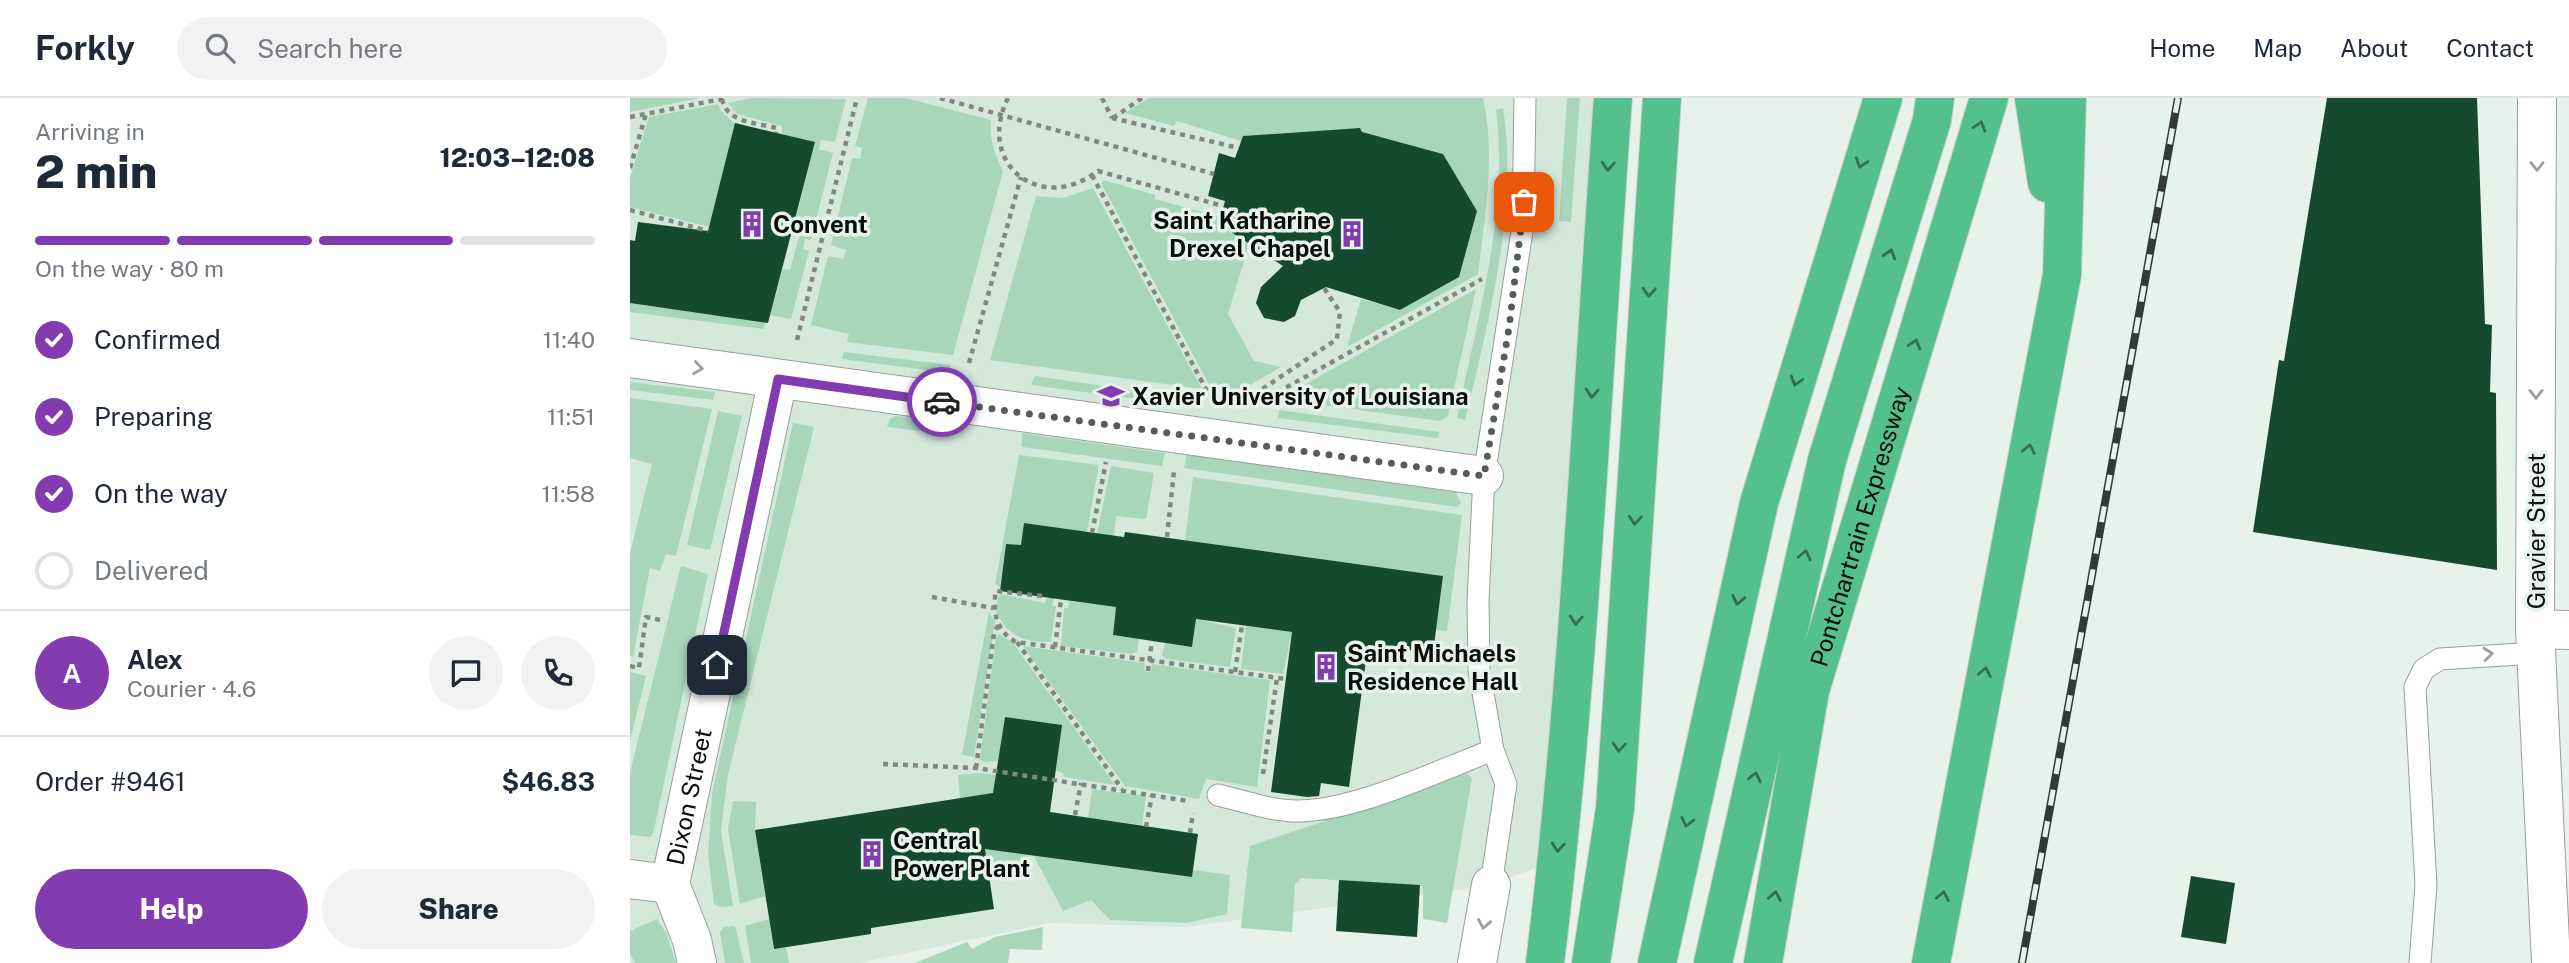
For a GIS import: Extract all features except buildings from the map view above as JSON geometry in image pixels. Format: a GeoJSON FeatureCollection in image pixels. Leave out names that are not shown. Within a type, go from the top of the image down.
{"type":"FeatureCollection","features":[{"type":"Feature","properties":{"kind":"highway"},"geometry":{"type":"LineString","coordinates":[[1545,963],[1558,859],[1570,707],[1613,98]]}},
{"type":"Feature","properties":{"kind":"highway"},"geometry":{"type":"LineString","coordinates":[[1591,963],[1615,809],[1661,98]]}},
{"type":"Feature","properties":{"kind":"highway"},"geometry":{"type":"LineString","coordinates":[[1657,963],[1759,503],[1883,98]]}},
{"type":"Feature","properties":{"kind":"highway"},"geometry":{"type":"LineString","coordinates":[[1713,963],[1827,460],[1932,120],[1935,98]]}},
{"type":"Feature","properties":{"kind":"highway","name":"Pontchartrain Expressway"},"geometry":{"type":"LineString","coordinates":[[1763,963],[1810,691],[1989,98]]}},
{"type":"Feature","properties":{"kind":"highway"},"geometry":{"type":"LineString","coordinates":[[2034,98],[2062,275]]}},
{"type":"Feature","properties":{"kind":"highway"},"geometry":{"type":"LineString","coordinates":[[1931,963],[2062,275],[2067,98]]}},
{"type":"Feature","properties":{"kind":"street","name":"Gravier Street"},"geometry":{"type":"LineString","coordinates":[[2537,98],[2550,963]]}},
{"type":"Feature","properties":{"kind":"street"},"geometry":{"type":"LineString","coordinates":[[630,358],[1484,476]]}},
{"type":"Feature","properties":{"kind":"street","name":"Dixon Street"},"geometry":{"type":"LineString","coordinates":[[697,963],[692,940],[670,884],[778,379]]}},
{"type":"Feature","properties":{"kind":"street"},"geometry":{"type":"LineString","coordinates":[[630,879],[670,884]]}},
{"type":"Feature","properties":{"kind":"street"},"geometry":{"type":"LineString","coordinates":[[1477,963],[1491,884]]}},
{"type":"Feature","properties":{"kind":"lane"},"geometry":{"type":"LineString","coordinates":[[1491,884],[1506,784],[1493,750],[1479,670],[1478,601],[1484,476],[1523,225],[1525,98]]}},
{"type":"Feature","properties":{"kind":"lane"},"geometry":{"type":"LineString","coordinates":[[2420,963],[2426,885],[2415,687],[2424,668],[2440,659],[2547,637]]}},
{"type":"Feature","properties":{"kind":"lane"},"geometry":{"type":"LineString","coordinates":[[1218,795],[1295,811],[1323,810],[1355,802],[1493,750]]}},
{"type":"Feature","properties":{"kind":"path"},"geometry":{"type":"LineString","coordinates":[[797,340],[857,98]]}},
{"type":"Feature","properties":{"kind":"path"},"geometry":{"type":"LineString","coordinates":[[940,98],[1214,174]]}},
{"type":"Feature","properties":{"kind":"path"},"geometry":{"type":"LineString","coordinates":[[1008,98],[1000,114],[998,134],[1002,152],[1012,169],[1021,177],[1045,188],[1064,188],[1082,183],[1098,171],[1223,206]]}},
{"type":"Feature","properties":{"kind":"path"},"geometry":{"type":"LineString","coordinates":[[1102,98],[1112,118]]}},
{"type":"Feature","properties":{"kind":"path"},"geometry":{"type":"LineString","coordinates":[[1112,118],[1142,98]]}},
{"type":"Feature","properties":{"kind":"path"},"geometry":{"type":"LineString","coordinates":[[630,117],[724,99],[727,113],[735,118],[777,128],[776,133]]}},
{"type":"Feature","properties":{"kind":"path"},"geometry":{"type":"LineString","coordinates":[[630,168],[646,114]]}},
{"type":"Feature","properties":{"kind":"path"},"geometry":{"type":"LineString","coordinates":[[1112,118],[1239,148]]}},
{"type":"Feature","properties":{"kind":"path"},"geometry":{"type":"LineString","coordinates":[[1092,175],[1209,395]]}},
{"type":"Feature","properties":{"kind":"path"},"geometry":{"type":"LineString","coordinates":[[969,363],[1021,177]]}},
{"type":"Feature","properties":{"kind":"path"},"geometry":{"type":"LineString","coordinates":[[630,209],[708,231]]}},
{"type":"Feature","properties":{"kind":"path"},"geometry":{"type":"LineString","coordinates":[[1260,402],[1482,279]]}},
{"type":"Feature","properties":{"kind":"path"},"geometry":{"type":"LineString","coordinates":[[1246,400],[1337,340],[1340,312],[1324,288]]}},
{"type":"Feature","properties":{"kind":"path"},"geometry":{"type":"LineString","coordinates":[[1092,533],[1106,462]]}},
{"type":"Feature","properties":{"kind":"path"},"geometry":{"type":"LineString","coordinates":[[1167,537],[1175,462]]}},
{"type":"Feature","properties":{"kind":"path"},"geometry":{"type":"LineString","coordinates":[[1042,596],[996,591],[993,608],[999,624],[1008,637],[1016,642],[1123,790]]}},
{"type":"Feature","properties":{"kind":"path"},"geometry":{"type":"LineString","coordinates":[[932,597],[993,608]]}},
{"type":"Feature","properties":{"kind":"path"},"geometry":{"type":"LineString","coordinates":[[1055,647],[1060,600]]}},
{"type":"Feature","properties":{"kind":"path"},"geometry":{"type":"LineString","coordinates":[[630,666],[639,668],[646,617],[665,621]]}},
{"type":"Feature","properties":{"kind":"path"},"geometry":{"type":"LineString","coordinates":[[976,768],[994,632],[999,624]]}},
{"type":"Feature","properties":{"kind":"path"},"geometry":{"type":"LineString","coordinates":[[1235,672],[1242,625]]}},
{"type":"Feature","properties":{"kind":"path"},"geometry":{"type":"LineString","coordinates":[[1148,671],[1152,641]]}},
{"type":"Feature","properties":{"kind":"path"},"geometry":{"type":"LineString","coordinates":[[1016,642],[1286,679]]}},
{"type":"Feature","properties":{"kind":"path"},"geometry":{"type":"LineString","coordinates":[[1260,804],[1277,678]]}},
{"type":"Feature","properties":{"kind":"path"},"geometry":{"type":"LineString","coordinates":[[883,764],[976,768],[1194,802],[1191,833]]}},
{"type":"Feature","properties":{"kind":"path"},"geometry":{"type":"LineString","coordinates":[[1074,816],[1081,783]]}},
{"type":"Feature","properties":{"kind":"path"},"geometry":{"type":"LineString","coordinates":[[1146,827],[1152,795]]}},
{"type":"Feature","properties":{"kind":"shaded area","name":"Xavier University of Louisiana"},"geometry":{"type":"Polygon","coordinates":[[[630,98],[1613,98],[1558,859],[1491,885],[1186,927],[1050,923],[858,963],[630,963],[630,98]]]}},
{"type":"Feature","properties":{"kind":"green space"},"geometry":{"type":"Polygon","coordinates":[[[630,98],[700,98],[630,112],[630,98]]]}},
{"type":"Feature","properties":{"kind":"green space"},"geometry":{"type":"Polygon","coordinates":[[[751,98],[846,99],[835,142],[821,140],[819,149],[833,153],[811,240],[805,239],[803,249],[809,251],[791,319],[770,315],[783,269],[790,270],[799,236],[792,234],[815,143],[782,134],[782,126],[737,114],[728,103],[751,98]]]}},
{"type":"Feature","properties":{"kind":"green space"},"geometry":{"type":"Polygon","coordinates":[[[868,98],[906,98],[991,120],[993,147],[1003,171],[953,355],[847,342],[849,334],[811,325],[828,256],[843,259],[846,250],[831,245],[852,158],[860,159],[862,148],[855,146],[868,98]]]}},
{"type":"Feature","properties":{"kind":"green space"},"geometry":{"type":"Polygon","coordinates":[[[1149,98],[1483,98],[1489,164],[1478,274],[1347,347],[1361,299],[1400,310],[1459,277],[1477,211],[1443,154],[1381,137],[1368,143],[1360,128],[1243,136],[1241,141],[1177,121],[1174,126],[1125,113],[1149,98]]]}},
{"type":"Feature","properties":{"kind":"green space"},"geometry":{"type":"Polygon","coordinates":[[[1567,98],[1580,98],[1571,222],[1559,221],[1567,98]]]}},
{"type":"Feature","properties":{"kind":"green space"},"geometry":{"type":"Polygon","coordinates":[[[718,104],[721,111],[735,124],[709,227],[630,207],[630,178],[649,117],[718,104]]]}},
{"type":"Feature","properties":{"kind":"green space"},"geometry":{"type":"Polygon","coordinates":[[[1503,108],[1507,146],[1504,225],[1491,305],[1465,420],[1457,418],[1482,304],[1495,227],[1499,149],[1496,110],[1503,108]]]}},
{"type":"Feature","properties":{"kind":"green space"},"geometry":{"type":"Polygon","coordinates":[[[1104,180],[1155,195],[1155,199],[1221,217],[1219,224],[1249,244],[1228,314],[1254,361],[1281,367],[1234,394],[1213,392],[1101,183],[1104,180]]]}},
{"type":"Feature","properties":{"kind":"green space"},"geometry":{"type":"Polygon","coordinates":[[[1093,188],[1202,389],[990,360],[1036,196],[1063,198],[1093,188]]]}},
{"type":"Feature","properties":{"kind":"green space"},"geometry":{"type":"Polygon","coordinates":[[[1476,289],[1448,416],[1440,421],[1279,399],[1476,289]]]}},
{"type":"Feature","properties":{"kind":"green space"},"geometry":{"type":"Polygon","coordinates":[[[630,303],[765,322],[764,329],[630,312],[630,303]]]}},
{"type":"Feature","properties":{"kind":"green space"},"geometry":{"type":"Polygon","coordinates":[[[844,352],[951,365],[948,373],[842,359],[844,352]]]}},
{"type":"Feature","properties":{"kind":"green space"},"geometry":{"type":"Polygon","coordinates":[[[1035,376],[1200,400],[1199,407],[1031,385],[1035,376]]]}},
{"type":"Feature","properties":{"kind":"green space"},"geometry":{"type":"Polygon","coordinates":[[[630,382],[715,392],[713,400],[630,390],[630,382]]]}},
{"type":"Feature","properties":{"kind":"green space"},"geometry":{"type":"Polygon","coordinates":[[[630,398],[712,409],[676,556],[666,554],[660,571],[650,568],[633,657],[630,656],[630,554],[652,464],[630,458],[630,398]]]}},
{"type":"Feature","properties":{"kind":"green space"},"geometry":{"type":"Polygon","coordinates":[[[1279,410],[1439,432],[1438,438],[1278,418],[1279,410]]]}},
{"type":"Feature","properties":{"kind":"green space"},"geometry":{"type":"Polygon","coordinates":[[[718,411],[742,416],[710,550],[687,545],[718,411]]]}},
{"type":"Feature","properties":{"kind":"green space"},"geometry":{"type":"Polygon","coordinates":[[[896,416],[937,421],[946,428],[945,434],[887,427],[890,419],[896,416]]]}},
{"type":"Feature","properties":{"kind":"green space"},"geometry":{"type":"Polygon","coordinates":[[[793,423],[814,427],[728,774],[721,831],[733,906],[720,907],[714,904],[708,854],[712,794],[793,423]]]}},
{"type":"Feature","properties":{"kind":"green space"},"geometry":{"type":"Polygon","coordinates":[[[1022,433],[1165,453],[1162,466],[1022,447],[1022,433]]]}},
{"type":"Feature","properties":{"kind":"green space"},"geometry":{"type":"Polygon","coordinates":[[[1187,454],[1456,492],[1461,503],[1457,507],[1184,468],[1187,454]]]}},
{"type":"Feature","properties":{"kind":"green space"},"geometry":{"type":"Polygon","coordinates":[[[1019,455],[1099,465],[1087,532],[1024,523],[1021,545],[1006,544],[1000,587],[995,584],[1019,455]]]}},
{"type":"Feature","properties":{"kind":"green space"},"geometry":{"type":"Polygon","coordinates":[[[1111,466],[1154,473],[1146,519],[1116,516],[1114,536],[1097,534],[1111,466]]]}},
{"type":"Feature","properties":{"kind":"green space"},"geometry":{"type":"Polygon","coordinates":[[[1193,477],[1462,515],[1447,631],[1436,630],[1443,576],[1185,540],[1193,477]]]}},
{"type":"Feature","properties":{"kind":"green space"},"geometry":{"type":"Polygon","coordinates":[[[681,566],[708,574],[654,830],[651,837],[630,835],[630,773],[681,566]]]}},
{"type":"Feature","properties":{"kind":"green space"},"geometry":{"type":"Polygon","coordinates":[[[1000,594],[1045,603],[1047,598],[1054,598],[1052,606],[1056,606],[1051,642],[1023,639],[1009,630],[995,608],[1000,594]]]}},
{"type":"Feature","properties":{"kind":"green space"},"geometry":{"type":"Polygon","coordinates":[[[1069,601],[1116,607],[1113,635],[1139,639],[1137,652],[1131,654],[1061,646],[1064,608],[1068,608],[1069,601]]]}},
{"type":"Feature","properties":{"kind":"green space"},"geometry":{"type":"Polygon","coordinates":[[[989,612],[995,622],[974,757],[962,755],[989,612]]]}},
{"type":"Feature","properties":{"kind":"green space"},"geometry":{"type":"Polygon","coordinates":[[[1196,619],[1236,628],[1230,667],[1166,659],[1162,655],[1165,643],[1192,647],[1196,619]]]}},
{"type":"Feature","properties":{"kind":"green space"},"geometry":{"type":"Polygon","coordinates":[[[1246,626],[1292,632],[1283,674],[1241,669],[1246,626]]]}},
{"type":"Feature","properties":{"kind":"green space"},"geometry":{"type":"Polygon","coordinates":[[[999,634],[1013,643],[1115,785],[1064,777],[1063,773],[1056,771],[1061,725],[1005,717],[998,761],[984,762],[980,759],[996,637],[999,634]]]}},
{"type":"Feature","properties":{"kind":"green space"},"geometry":{"type":"Polygon","coordinates":[[[1023,646],[1145,663],[1144,671],[1151,672],[1152,664],[1270,680],[1257,787],[1206,779],[1199,799],[1125,786],[1023,646]]]}},
{"type":"Feature","properties":{"kind":"green space"},"geometry":{"type":"Polygon","coordinates":[[[630,672],[646,676],[630,741],[630,672]]]}},
{"type":"Feature","properties":{"kind":"green space"},"geometry":{"type":"Polygon","coordinates":[[[982,773],[1050,782],[1018,808],[1011,853],[1030,856],[990,878],[977,796],[960,799],[958,775],[982,773]]]}},
{"type":"Feature","properties":{"kind":"green space"},"geometry":{"type":"Polygon","coordinates":[[[1467,773],[1472,778],[1447,923],[1423,919],[1423,887],[1420,885],[1301,878],[1295,884],[1292,932],[1241,928],[1250,846],[1467,773]]]}},
{"type":"Feature","properties":{"kind":"green space"},"geometry":{"type":"Polygon","coordinates":[[[1092,789],[1146,796],[1142,825],[1088,818],[1092,789]]]}},
{"type":"Feature","properties":{"kind":"green space"},"geometry":{"type":"Polygon","coordinates":[[[733,801],[756,802],[755,830],[765,896],[740,904],[728,829],[733,801]]]}},
{"type":"Feature","properties":{"kind":"green space"},"geometry":{"type":"Polygon","coordinates":[[[1034,856],[1192,877],[1193,870],[1230,875],[1227,914],[1186,923],[1110,920],[1091,900],[1063,911],[1034,856]]]}},
{"type":"Feature","properties":{"kind":"green space"},"geometry":{"type":"Polygon","coordinates":[[[657,919],[666,933],[676,963],[635,963],[630,954],[630,931],[657,919]]]}},
{"type":"Feature","properties":{"kind":"green space"},"geometry":{"type":"Polygon","coordinates":[[[769,919],[773,949],[786,947],[789,963],[751,963],[745,926],[769,919]]]}},
{"type":"Feature","properties":{"kind":"green space"},"geometry":{"type":"Polygon","coordinates":[[[735,926],[744,963],[725,963],[720,932],[724,927],[735,926]]]}},
{"type":"Feature","properties":{"kind":"green space"},"geometry":{"type":"Polygon","coordinates":[[[1043,927],[1042,950],[1010,949],[1008,963],[915,963],[967,942],[972,949],[995,937],[1043,927]]]}},
{"type":"Feature","properties":{"kind":"railway"},"geometry":{"type":"LineString","coordinates":[[2022,963],[2178,98]]}},
{"type":"Feature","properties":{"kind":"way so far"},"geometry":{"type":"LineString","coordinates":[[942,402],[1484,476],[1509,328],[1524,202]]}},
{"type":"Feature","properties":{"kind":"place","name":"Convent"},"geometry":{"type":"Point","coordinates":[752,224]}},
{"type":"Feature","properties":{"kind":"place","name":"Saint Katharine Drexel Chapel"},"geometry":{"type":"Point","coordinates":[1352,234]}},
{"type":"Feature","properties":{"kind":"place","name":"Xavier University of Louisiana"},"geometry":{"type":"Point","coordinates":[1111,396]}},
{"type":"Feature","properties":{"kind":"place","name":"Saint Michaels Residence Hall"},"geometry":{"type":"Point","coordinates":[1326,667]}},
{"type":"Feature","properties":{"kind":"place","name":"Central Power Plant"},"geometry":{"type":"Point","coordinates":[872,854]}},
{"type":"Feature","properties":{"kind":"route"},"geometry":{"type":"LineString","coordinates":[[717,665],[778,379],[942,402]]}}]}
